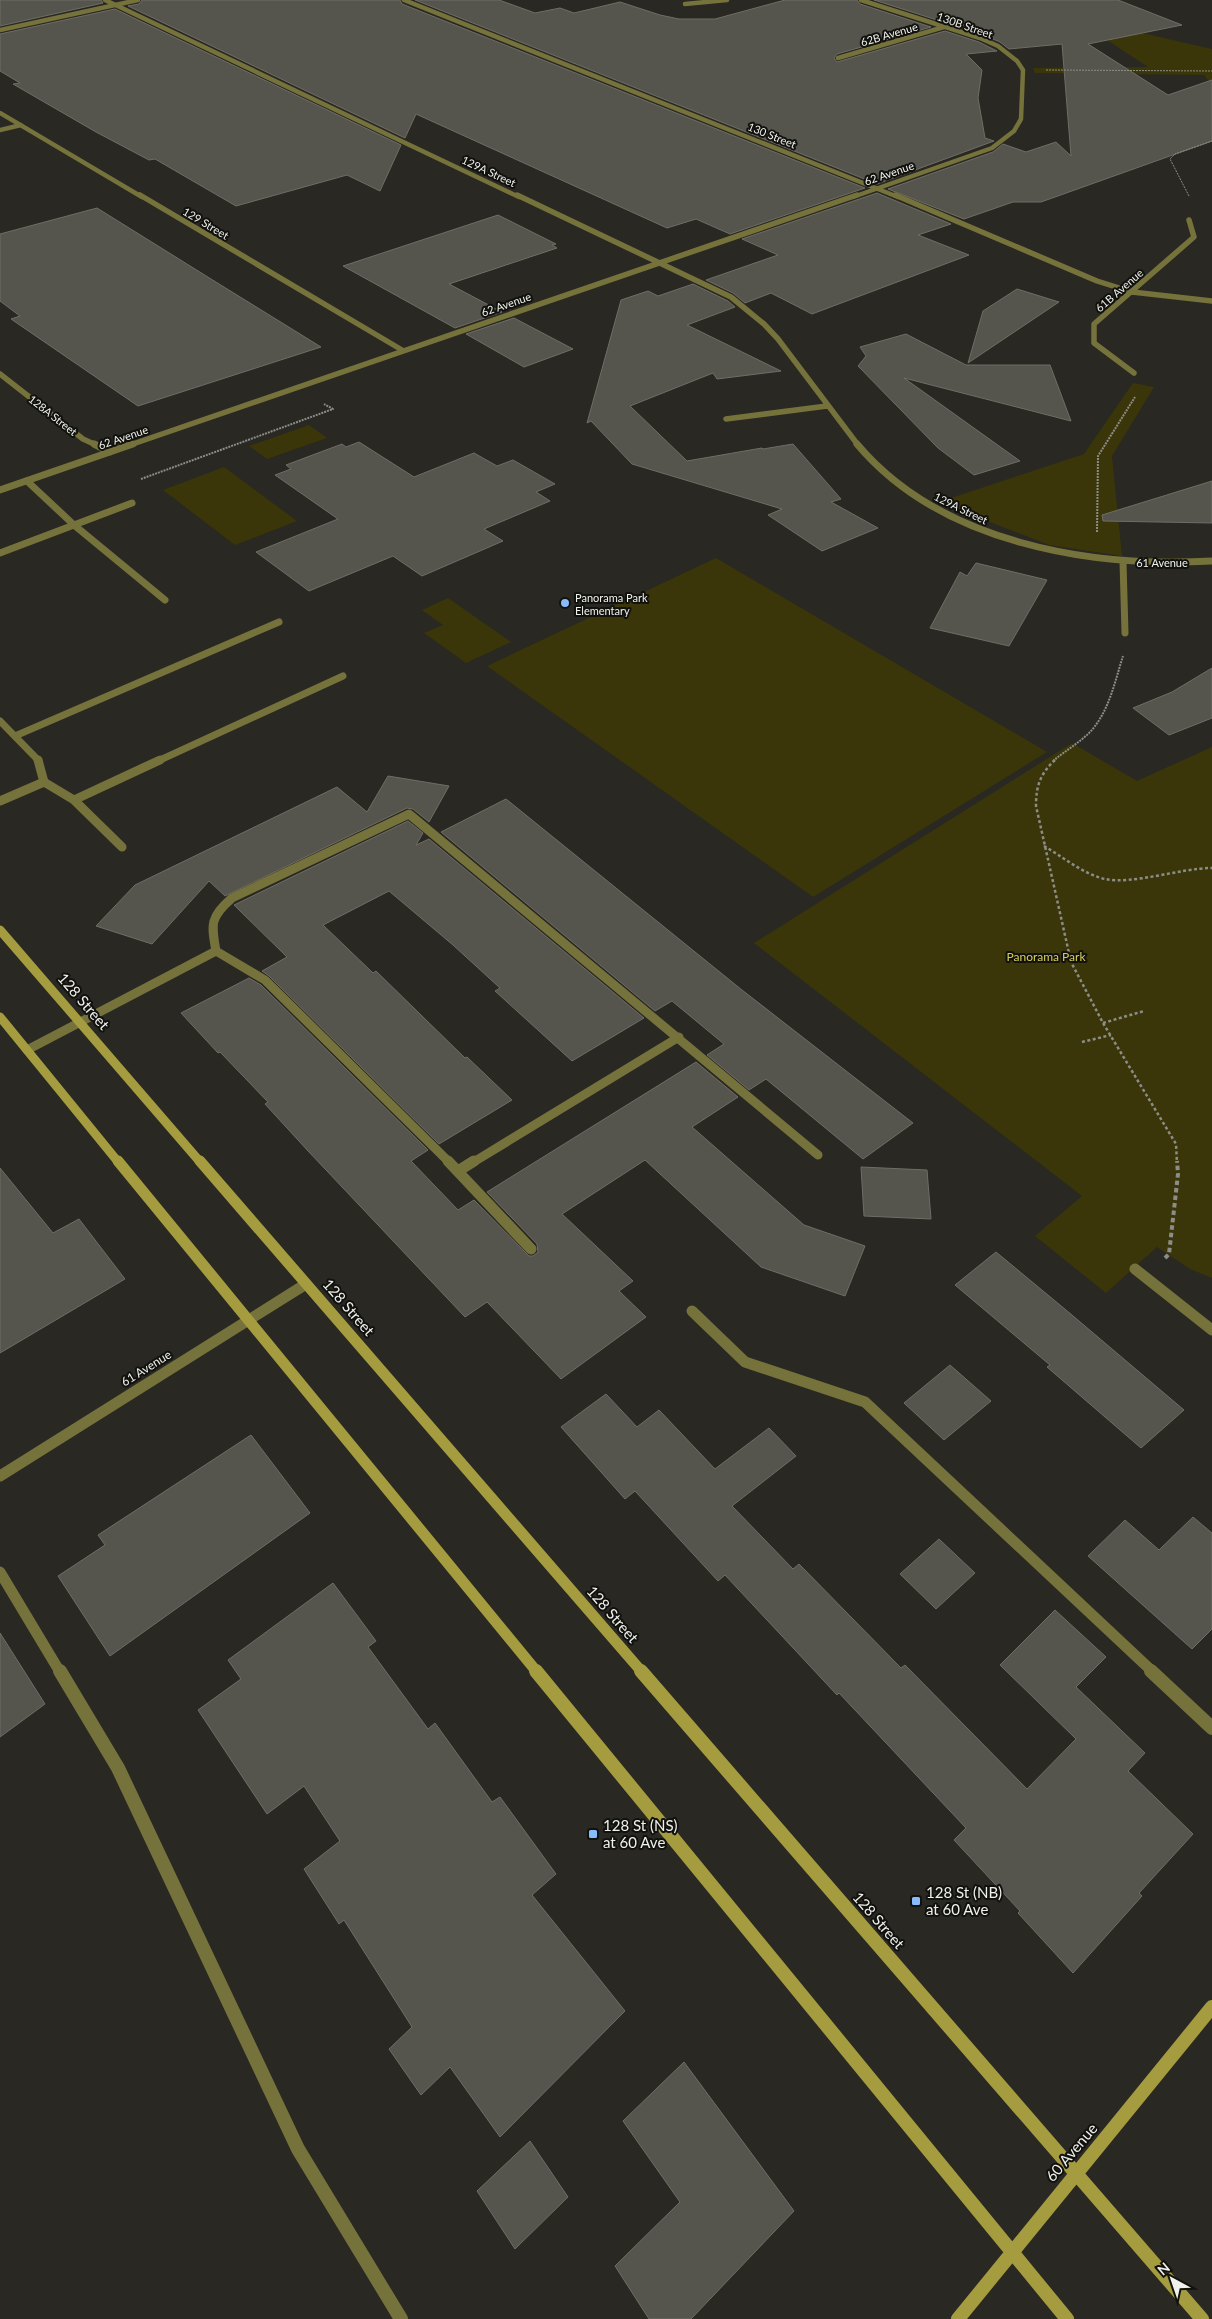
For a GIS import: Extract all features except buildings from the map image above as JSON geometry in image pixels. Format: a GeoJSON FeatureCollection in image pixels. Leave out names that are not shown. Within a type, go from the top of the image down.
{"type":"FeatureCollection","features":[{"type":"Feature","properties":{"kind":"main road","name":"128 Street"},"geometry":{"type":"LineString","coordinates":[[0,930],[1202,2319]]}},
{"type":"Feature","properties":{"kind":"main road"},"geometry":{"type":"LineString","coordinates":[[0,1017],[1067,2319]]}},
{"type":"Feature","properties":{"kind":"main road","name":"60 Avenue"},"geometry":{"type":"LineString","coordinates":[[958,2319],[1212,2007]]}},
{"type":"Feature","properties":{"kind":"street","name":"129A Street"},"geometry":{"type":"LineString","coordinates":[[105,0],[732,297],[774,334],[827,406],[872,462],[902,488],[936,508],[989,533],[1046,548],[1123,562]]}},
{"type":"Feature","properties":{"kind":"street"},"geometry":{"type":"LineString","coordinates":[[0,30],[138,0]]}},
{"type":"Feature","properties":{"kind":"street","name":"130 Street"},"geometry":{"type":"LineString","coordinates":[[404,0],[878,188],[1097,281],[1132,292],[1212,302]]}},
{"type":"Feature","properties":{"kind":"street"},"geometry":{"type":"LineString","coordinates":[[685,4],[727,0]]}},
{"type":"Feature","properties":{"kind":"street","name":"130B Street"},"geometry":{"type":"LineString","coordinates":[[861,0],[980,38],[998,46],[1017,61],[1023,70],[1021,119],[1014,131]]}},
{"type":"Feature","properties":{"kind":"street","name":"62B Avenue"},"geometry":{"type":"LineString","coordinates":[[838,58],[945,27]]}},
{"type":"Feature","properties":{"kind":"street","name":"129 Street"},"geometry":{"type":"LineString","coordinates":[[0,112],[402,350]]}},
{"type":"Feature","properties":{"kind":"street"},"geometry":{"type":"LineString","coordinates":[[0,130],[21,125]]}},
{"type":"Feature","properties":{"kind":"street","name":"62 Avenue"},"geometry":{"type":"LineString","coordinates":[[0,490],[992,148],[1014,131]]}},
{"type":"Feature","properties":{"kind":"street","name":"61B Avenue"},"geometry":{"type":"LineString","coordinates":[[1134,373],[1094,343],[1094,324],[1194,237],[1189,220]]}},
{"type":"Feature","properties":{"kind":"street","name":"128A Street"},"geometry":{"type":"LineString","coordinates":[[0,374],[83,439],[110,452]]}},
{"type":"Feature","properties":{"kind":"street"},"geometry":{"type":"LineString","coordinates":[[726,420],[827,406]]}},
{"type":"Feature","properties":{"kind":"street"},"geometry":{"type":"LineString","coordinates":[[27,481],[74,525],[165,600]]}},
{"type":"Feature","properties":{"kind":"street"},"geometry":{"type":"LineString","coordinates":[[0,552],[132,503]]}},
{"type":"Feature","properties":{"kind":"street","name":"61 Avenue"},"geometry":{"type":"LineString","coordinates":[[1125,633],[1123,562],[1182,564],[1212,561]]}},
{"type":"Feature","properties":{"kind":"street"},"geometry":{"type":"LineString","coordinates":[[15,736],[279,622]]}},
{"type":"Feature","properties":{"kind":"street"},"geometry":{"type":"LineString","coordinates":[[74,800],[343,676]]}},
{"type":"Feature","properties":{"kind":"street"},"geometry":{"type":"LineString","coordinates":[[0,721],[40,762],[44,782],[74,800],[122,847]]}},
{"type":"Feature","properties":{"kind":"street"},"geometry":{"type":"LineString","coordinates":[[0,801],[44,782]]}},
{"type":"Feature","properties":{"kind":"street"},"geometry":{"type":"LineString","coordinates":[[531,1250],[458,1171],[265,980],[216,951],[211,925],[217,911],[232,898],[409,814],[679,1037],[818,1155]]}},
{"type":"Feature","properties":{"kind":"street"},"geometry":{"type":"LineString","coordinates":[[27,1050],[216,951]]}},
{"type":"Feature","properties":{"kind":"street"},"geometry":{"type":"LineString","coordinates":[[458,1171],[679,1037]]}},
{"type":"Feature","properties":{"kind":"street"},"geometry":{"type":"LineString","coordinates":[[1135,1269],[1212,1330]]}},
{"type":"Feature","properties":{"kind":"street","name":"61 Avenue"},"geometry":{"type":"LineString","coordinates":[[0,1476],[306,1284]]}},
{"type":"Feature","properties":{"kind":"street"},"geometry":{"type":"LineString","coordinates":[[692,1311],[745,1362],[865,1402],[1212,1728]]}},
{"type":"Feature","properties":{"kind":"street"},"geometry":{"type":"LineString","coordinates":[[0,1572],[118,1768],[298,2149],[401,2319]]}},
{"type":"Feature","properties":{"kind":"path"},"geometry":{"type":"LineString","coordinates":[[1042,70],[1212,71]]}},
{"type":"Feature","properties":{"kind":"path"},"geometry":{"type":"LineString","coordinates":[[1189,220],[1193,203],[1170,159],[1175,154],[1212,141]]}},
{"type":"Feature","properties":{"kind":"path"},"geometry":{"type":"LineString","coordinates":[[1097,541],[1098,456],[1142,387],[1134,373]]}},
{"type":"Feature","properties":{"kind":"path"},"geometry":{"type":"LineString","coordinates":[[139,480],[332,409],[320,401]]}},
{"type":"Feature","properties":{"kind":"path"},"geometry":{"type":"LineString","coordinates":[[1124,653],[1111,696],[1096,724],[1084,738],[1043,772],[1038,783],[1036,806],[1071,962],[1103,1023],[1176,1144],[1178,1174],[1169,1254]]}},
{"type":"Feature","properties":{"kind":"path"},"geometry":{"type":"LineString","coordinates":[[1044,846],[1091,874],[1106,879],[1123,880],[1192,868],[1212,868]]}},
{"type":"Feature","properties":{"kind":"path"},"geometry":{"type":"LineString","coordinates":[[1103,1023],[1144,1012]]}},
{"type":"Feature","properties":{"kind":"path"},"geometry":{"type":"LineString","coordinates":[[1082,1042],[1111,1035]]}},
{"type":"Feature","properties":{"kind":"green space"},"geometry":{"type":"Polygon","coordinates":[[[1081,23],[1142,33],[1212,49],[1212,86],[1204,75],[1035,73],[1033,68],[1148,67],[1081,23]]]}},
{"type":"Feature","properties":{"kind":"green space"},"geometry":{"type":"Polygon","coordinates":[[[1133,383],[1154,387],[1112,456],[1122,556],[1049,545],[939,502],[1084,454],[1133,383]]]}},
{"type":"Feature","properties":{"kind":"green space"},"geometry":{"type":"Polygon","coordinates":[[[309,425],[327,438],[267,459],[249,446],[309,425]]]}},
{"type":"Feature","properties":{"kind":"green space"},"geometry":{"type":"Polygon","coordinates":[[[224,467],[297,521],[235,545],[163,490],[224,467]]]}},
{"type":"Feature","properties":{"kind":"green space"},"geometry":{"type":"Polygon","coordinates":[[[716,558],[1047,752],[813,897],[487,666],[716,558]]]}},
{"type":"Feature","properties":{"kind":"green space"},"geometry":{"type":"Polygon","coordinates":[[[448,598],[511,642],[466,663],[424,633],[443,625],[422,610],[448,598]]]}},
{"type":"Feature","properties":{"kind":"green space","name":"Panorama Park"},"geometry":{"type":"Polygon","coordinates":[[[1072,743],[1137,781],[1212,747],[1212,1278],[1190,1269],[1157,1247],[1106,1293],[1035,1236],[1082,1196],[754,943],[1072,743]]]}},
{"type":"Feature","properties":{"kind":"place","name":"Panorama Park Elementary"},"geometry":{"type":"Point","coordinates":[565,603]}},
{"type":"Feature","properties":{"kind":"place","name":"128 St (NS) at 60 Ave"},"geometry":{"type":"Point","coordinates":[593,1834]}},
{"type":"Feature","properties":{"kind":"place","name":"128 St (NB) at 60 Ave"},"geometry":{"type":"Point","coordinates":[916,1901]}}]}
